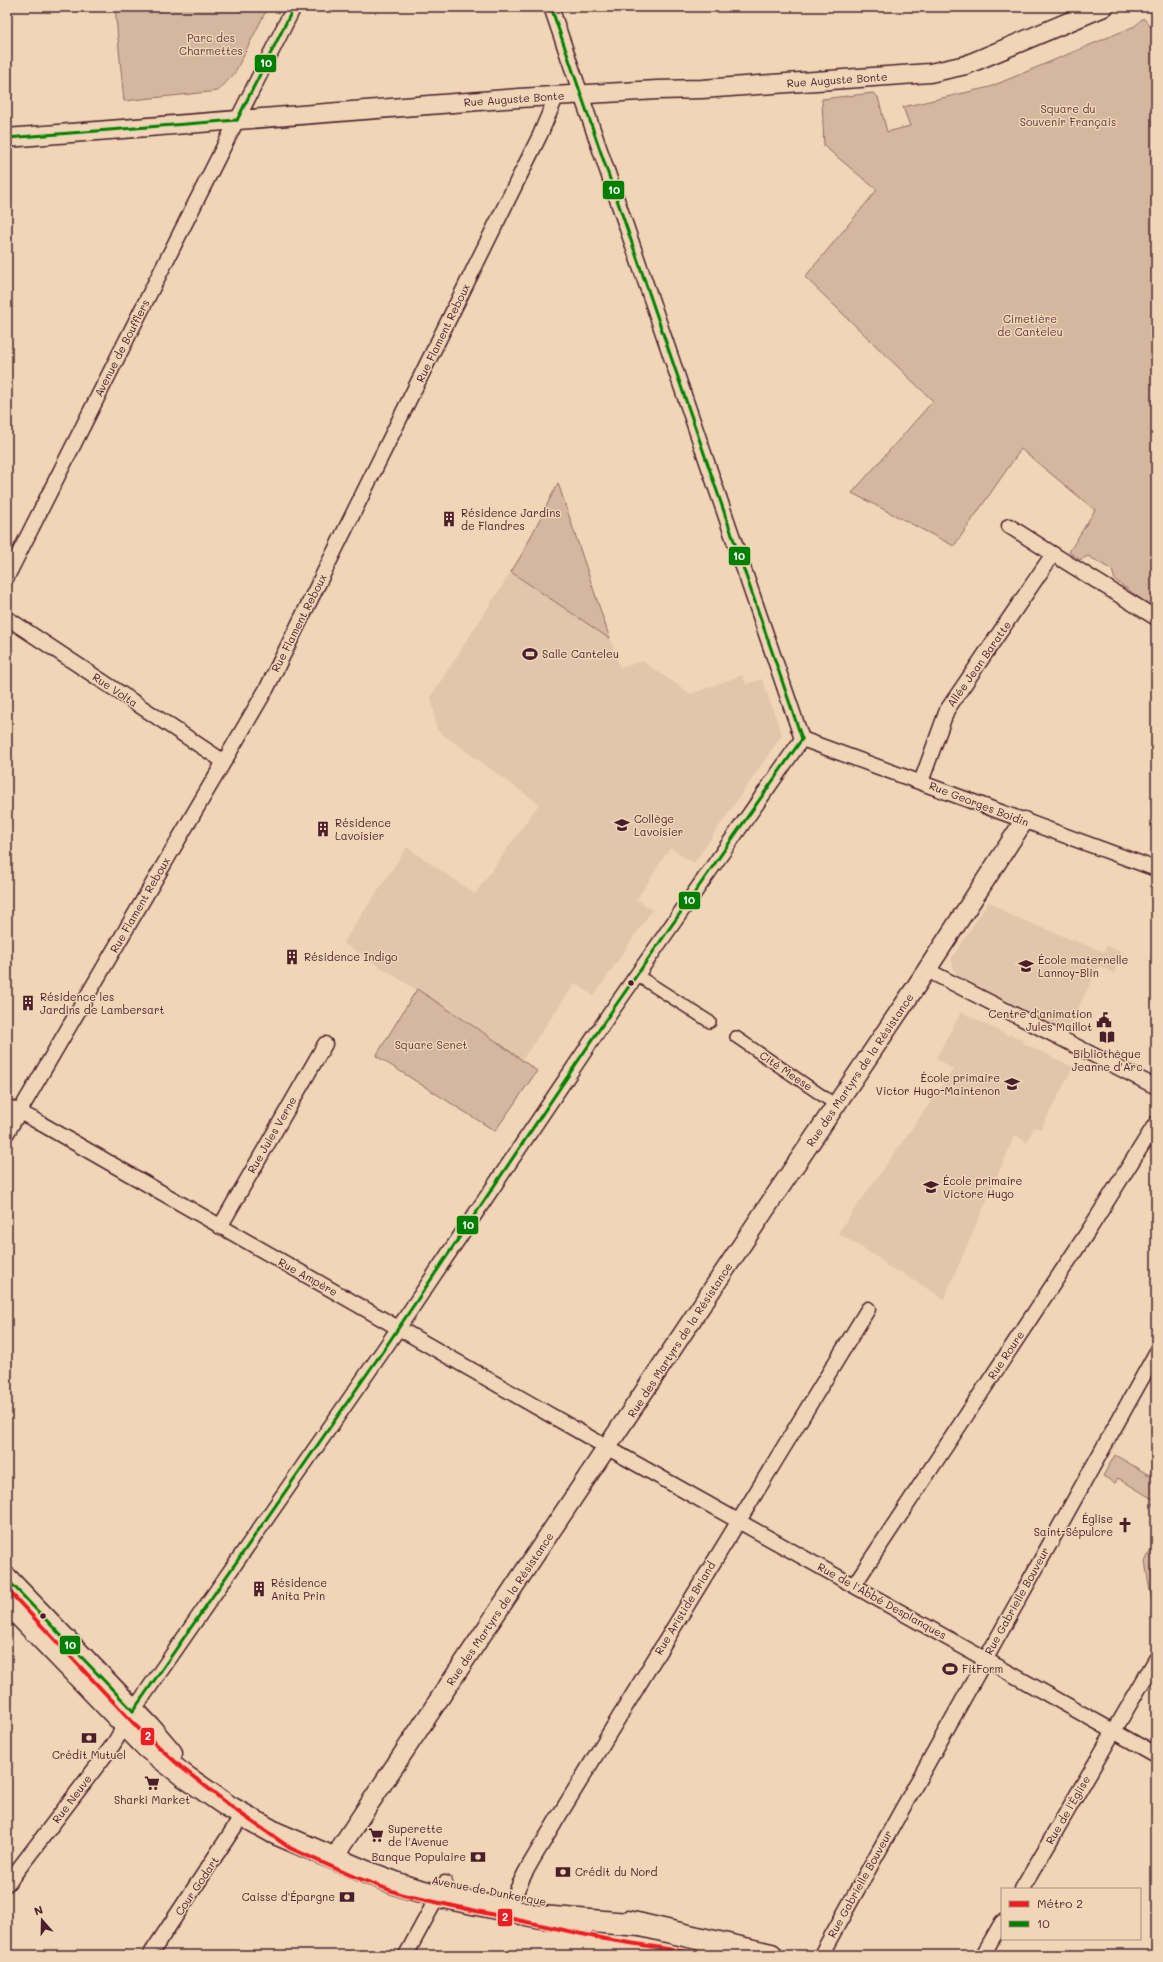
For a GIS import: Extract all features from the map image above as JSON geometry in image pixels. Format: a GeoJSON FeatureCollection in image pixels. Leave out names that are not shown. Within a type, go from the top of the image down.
{"type":"FeatureCollection","features":[{"type":"Feature","properties":{"kind":"main road","name":"Avenue de Dunkerque"},"geometry":{"type":"LineString","coordinates":[[7,1579],[129,1718]]}},
{"type":"Feature","properties":{"kind":"main road","name":"Avenue de Dunkerque"},"geometry":{"type":"LineString","coordinates":[[7,1602],[129,1718],[157,1737],[195,1784],[242,1816],[290,1840],[336,1858],[442,1890],[511,1904],[560,1904],[641,1925],[771,1955]]}},
{"type":"Feature","properties":{"kind":"street","name":"Avenue de Boufflers"},"geometry":{"type":"LineString","coordinates":[[7,576],[294,7]]}},
{"type":"Feature","properties":{"kind":"street"},"geometry":{"type":"LineString","coordinates":[[551,7],[802,739]]}},
{"type":"Feature","properties":{"kind":"street","name":"Rue Auguste Bonte"},"geometry":{"type":"LineString","coordinates":[[7,138],[581,94],[696,89],[943,71],[966,65],[1104,7]]}},
{"type":"Feature","properties":{"kind":"street","name":"Rue Flament Reboux"},"geometry":{"type":"LineString","coordinates":[[7,1133],[13,1109],[267,688],[540,135],[557,96]]}},
{"type":"Feature","properties":{"kind":"street"},"geometry":{"type":"LineString","coordinates":[[1009,526],[1156,618]]}},
{"type":"Feature","properties":{"kind":"street","name":"Allée Jean Baratte"},"geometry":{"type":"LineString","coordinates":[[921,782],[947,710],[1054,554]]}},
{"type":"Feature","properties":{"kind":"street","name":"Rue Volta"},"geometry":{"type":"LineString","coordinates":[[7,618],[223,761]]}},
{"type":"Feature","properties":{"kind":"street","name":"Rue Georges Boidin"},"geometry":{"type":"LineString","coordinates":[[802,739],[1156,869]]}},
{"type":"Feature","properties":{"kind":"street","name":"Rue Neuve"},"geometry":{"type":"LineString","coordinates":[[7,1884],[113,1745],[129,1718],[398,1328],[565,1080],[802,739]]}},
{"type":"Feature","properties":{"kind":"street","name":"Rue des Martyrs de la Résistance"},"geometry":{"type":"LineString","coordinates":[[336,1858],[342,1846],[927,970],[1024,821]]}},
{"type":"Feature","properties":{"kind":"street"},"geometry":{"type":"LineString","coordinates":[[927,970],[1156,1087]]}},
{"type":"Feature","properties":{"kind":"street"},"geometry":{"type":"LineString","coordinates":[[638,976],[710,1022]]}},
{"type":"Feature","properties":{"kind":"street","name":"Cité Meese"},"geometry":{"type":"LineString","coordinates":[[736,1037],[836,1105]]}},
{"type":"Feature","properties":{"kind":"street","name":"Rue Jules Verne"},"geometry":{"type":"LineString","coordinates":[[220,1227],[325,1044]]}},
{"type":"Feature","properties":{"kind":"street","name":"Rue Ampère"},"geometry":{"type":"LineString","coordinates":[[13,1109],[608,1448]]}},
{"type":"Feature","properties":{"kind":"street","name":"Rue Roure"},"geometry":{"type":"LineString","coordinates":[[854,1585],[1089,1230],[1156,1123]]}},
{"type":"Feature","properties":{"kind":"street","name":"Rue Aristide Briand"},"geometry":{"type":"LineString","coordinates":[[511,1904],[522,1878],[868,1309]]}},
{"type":"Feature","properties":{"kind":"street","name":"Rue Gabrielle Bouveur"},"geometry":{"type":"LineString","coordinates":[[821,1955],[1156,1353]]}},
{"type":"Feature","properties":{"kind":"street","name":"Rue de l'Abbé Desplanques"},"geometry":{"type":"LineString","coordinates":[[608,1448],[1156,1755]]}},
{"type":"Feature","properties":{"kind":"street","name":"Rue de l'Église"},"geometry":{"type":"LineString","coordinates":[[1023,1888],[1156,1659]]}},
{"type":"Feature","properties":{"kind":"street","name":"Cour Godart"},"geometry":{"type":"LineString","coordinates":[[150,1955],[242,1816]]}},
{"type":"Feature","properties":{"kind":"street"},"geometry":{"type":"LineString","coordinates":[[406,1955],[442,1890]]}},
{"type":"Feature","properties":{"kind":"street"},"geometry":{"type":"LineString","coordinates":[[983,1955],[1001,1924]]}},
{"type":"Feature","properties":{"kind":"shaded area","name":"Collège Lavoisier"},"geometry":{"type":"Polygon","coordinates":[[[511,572],[610,639],[620,668],[642,661],[691,694],[742,675],[746,684],[762,679],[782,735],[694,863],[670,848],[637,899],[652,910],[594,996],[575,983],[522,1060],[493,1039],[343,943],[407,847],[475,894],[539,804],[437,730],[431,696],[511,572]]]}},
{"type":"Feature","properties":{"kind":"shaded area","name":"École maternelle Lannoy-Blin"},"geometry":{"type":"Polygon","coordinates":[[[989,901],[1008,914],[1083,944],[1104,952],[1107,946],[1123,953],[1114,973],[1099,966],[1067,1031],[956,975],[951,959],[989,901]]]}},
{"type":"Feature","properties":{"kind":"shaded area"},"geometry":{"type":"Polygon","coordinates":[[[961,1012],[1009,1036],[1010,1034],[1024,1041],[1023,1043],[1073,1067],[1041,1129],[1034,1127],[1027,1143],[1015,1135],[944,1299],[899,1271],[898,1273],[885,1265],[886,1263],[838,1233],[953,1070],[936,1058],[961,1012]]]}},
{"type":"Feature","properties":{"kind":"green space","name":"Parc des Charmettes"},"geometry":{"type":"Polygon","coordinates":[[[115,7],[268,7],[234,74],[218,91],[124,101],[115,7]]]}},
{"type":"Feature","properties":{"kind":"green space","name":"Cimetière de Canteleu"},"geometry":{"type":"Polygon","coordinates":[[[1143,18],[1156,33],[1156,607],[1145,602],[1115,580],[1112,570],[1088,556],[1080,560],[1069,552],[1095,510],[1021,449],[954,546],[852,493],[933,401],[805,277],[877,190],[824,146],[822,99],[873,93],[878,97],[887,132],[910,126],[903,107],[990,87],[1135,26],[1143,18]]]}},
{"type":"Feature","properties":{"kind":"green space"},"geometry":{"type":"Polygon","coordinates":[[[558,483],[610,639],[511,572],[522,554],[558,483]]]}},
{"type":"Feature","properties":{"kind":"green space","name":"Square Senet"},"geometry":{"type":"Polygon","coordinates":[[[417,989],[493,1039],[537,1071],[495,1131],[376,1056],[417,989]]]}},
{"type":"Feature","properties":{"kind":"green space"},"geometry":{"type":"Polygon","coordinates":[[[1115,1455],[1149,1475],[1156,1464],[1156,1507],[1152,1505],[1154,1500],[1118,1478],[1115,1483],[1103,1476],[1115,1455]]]}},
{"type":"Feature","properties":{"kind":"green space"},"geometry":{"type":"Polygon","coordinates":[[[1156,1549],[1156,1612],[1154,1612],[1145,1562],[1151,1550],[1156,1549]]]}},
{"type":"Feature","properties":{"kind":"metro line","name":"2"},"geometry":{"type":"LineString","coordinates":[[7,1589],[138,1728],[181,1767],[237,1811],[290,1848],[350,1875],[403,1895],[605,1939],[705,1955]]}},
{"type":"Feature","properties":{"kind":"transit line","name":"10"},"geometry":{"type":"LineString","coordinates":[[237,120],[294,7]]}},
{"type":"Feature","properties":{"kind":"transit line","name":"10"},"geometry":{"type":"LineString","coordinates":[[551,7],[802,739]]}},
{"type":"Feature","properties":{"kind":"transit line","name":"10"},"geometry":{"type":"LineString","coordinates":[[7,138],[237,120]]}},
{"type":"Feature","properties":{"kind":"transit line","name":"10"},"geometry":{"type":"LineString","coordinates":[[133,1711],[387,1345],[611,1012],[802,739]]}},
{"type":"Feature","properties":{"kind":"transit line","name":"10"},"geometry":{"type":"LineString","coordinates":[[7,1579],[133,1711]]}},
{"type":"Feature","properties":{"kind":"place","name":"Résidence Jardins de Flandres"},"geometry":{"type":"Point","coordinates":[449,519]}},
{"type":"Feature","properties":{"kind":"place","name":"Salle Canteleu"},"geometry":{"type":"Point","coordinates":[530,654]}},
{"type":"Feature","properties":{"kind":"place","name":"Collège Lavoisier"},"geometry":{"type":"Point","coordinates":[622,825]}},
{"type":"Feature","properties":{"kind":"place","name":"Résidence Lavoisier"},"geometry":{"type":"Point","coordinates":[323,829]}},
{"type":"Feature","properties":{"kind":"place","name":"Résidence Indigo"},"geometry":{"type":"Point","coordinates":[292,957]}},
{"type":"Feature","properties":{"kind":"place","name":"École maternelle Lannoy-Blin"},"geometry":{"type":"Point","coordinates":[1026,966]}},
{"type":"Feature","properties":{"kind":"place","name":"Résidence les Jardins de Lambersart"},"geometry":{"type":"Point","coordinates":[28,1003]}},
{"type":"Feature","properties":{"kind":"place","name":"Centre d'animation Jules Maillot"},"geometry":{"type":"Point","coordinates":[1104,1020]}},
{"type":"Feature","properties":{"kind":"place","name":"Bibliothèque Jeanne d'Arc"},"geometry":{"type":"Point","coordinates":[1107,1037]}},
{"type":"Feature","properties":{"kind":"place","name":"École primaire Victor Hugo-Maintenon"},"geometry":{"type":"Point","coordinates":[1012,1084]}},
{"type":"Feature","properties":{"kind":"place","name":"École primaire Victore Hugo"},"geometry":{"type":"Point","coordinates":[931,1187]}},
{"type":"Feature","properties":{"kind":"place","name":"Église Saint-Sépulcre"},"geometry":{"type":"Point","coordinates":[1125,1525]}},
{"type":"Feature","properties":{"kind":"place","name":"Résidence Anita Prin"},"geometry":{"type":"Point","coordinates":[259,1589]}},
{"type":"Feature","properties":{"kind":"place","name":"FitForm"},"geometry":{"type":"Point","coordinates":[950,1669]}},
{"type":"Feature","properties":{"kind":"place","name":"Crédit Mutuel"},"geometry":{"type":"Point","coordinates":[89,1738]}},
{"type":"Feature","properties":{"kind":"place","name":"Sharki Market"},"geometry":{"type":"Point","coordinates":[152,1783]}},
{"type":"Feature","properties":{"kind":"place","name":"Superette de l'Avenue"},"geometry":{"type":"Point","coordinates":[376,1835]}},
{"type":"Feature","properties":{"kind":"place","name":"Banque Populaire"},"geometry":{"type":"Point","coordinates":[478,1857]}},
{"type":"Feature","properties":{"kind":"place","name":"Crédit du Nord"},"geometry":{"type":"Point","coordinates":[563,1872]}},
{"type":"Feature","properties":{"kind":"place","name":"Caisse d'Épargne"},"geometry":{"type":"Point","coordinates":[347,1897]}},
{"type":"Feature","properties":{"kind":"park label","name":"Square du Souvenir Français"},"geometry":{"type":"Point","coordinates":[1068,115]}}]}
